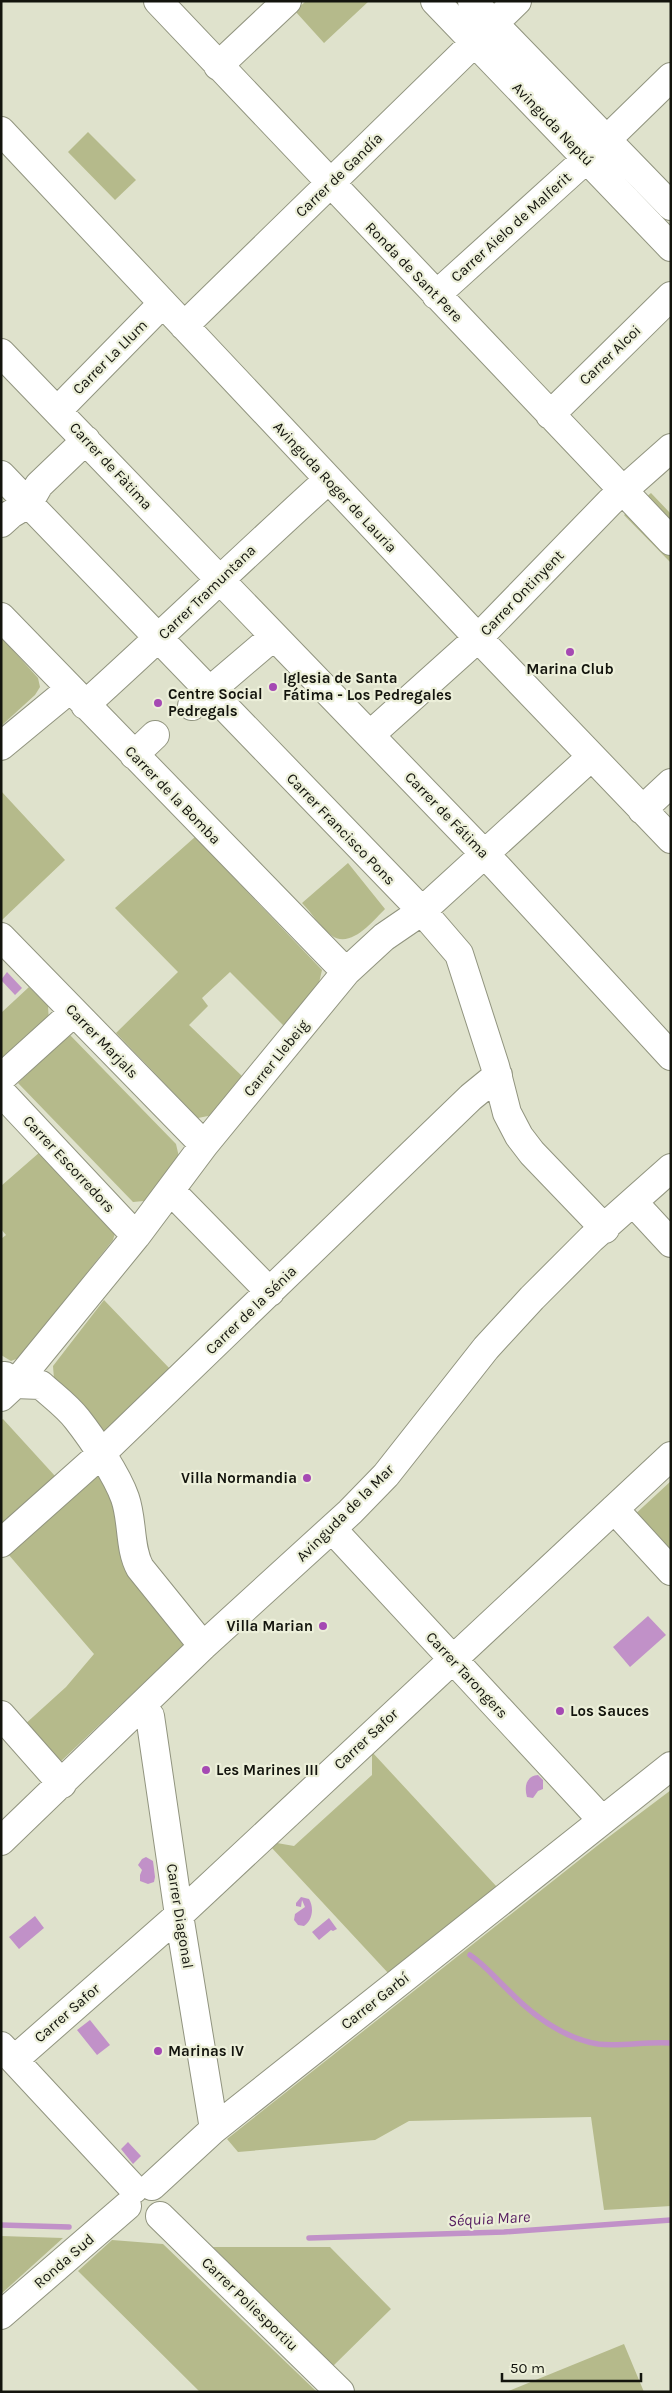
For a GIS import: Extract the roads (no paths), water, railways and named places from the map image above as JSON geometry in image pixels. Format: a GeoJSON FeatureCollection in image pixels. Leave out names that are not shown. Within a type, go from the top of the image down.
{"type":"FeatureCollection","features":[{"type":"Feature","properties":{"kind":"street","name":"Ronda de Sant Pere"},"geometry":{"type":"LineString","coordinates":[[158,1],[436,296],[671,541]]}},
{"type":"Feature","properties":{"kind":"street"},"geometry":{"type":"LineString","coordinates":[[218,66],[287,1]]}},
{"type":"Feature","properties":{"kind":"street","name":"Avinguda Neptú"},"geometry":{"type":"LineString","coordinates":[[435,1],[671,248]]}},
{"type":"Feature","properties":{"kind":"street","name":"Avinguda Neptú"},"geometry":{"type":"LineString","coordinates":[[472,1],[671,206]]}},
{"type":"Feature","properties":{"kind":"street","name":"Carrer de Gandía"},"geometry":{"type":"LineString","coordinates":[[184,326],[517,1]]}},
{"type":"Feature","properties":{"kind":"street","name":"Carrer Aielo de Malferit"},"geometry":{"type":"LineString","coordinates":[[436,296],[607,140],[671,78]]}},
{"type":"Feature","properties":{"kind":"street","name":"Avinguda Roger de Lauria"},"geometry":{"type":"LineString","coordinates":[[1,131],[328,480],[671,839]]}},
{"type":"Feature","properties":{"kind":"street","name":"Carrer Alcoi"},"geometry":{"type":"LineString","coordinates":[[550,415],[671,296]]}},
{"type":"Feature","properties":{"kind":"street","name":"Carrer La Llum"},"geometry":{"type":"LineString","coordinates":[[58,410],[162,304]]}},
{"type":"Feature","properties":{"kind":"street","name":"Carrer de Fàtima"},"geometry":{"type":"LineString","coordinates":[[1,353],[58,410],[218,580]]}},
{"type":"Feature","properties":{"kind":"street"},"geometry":{"type":"LineString","coordinates":[[1,523],[11,514],[28,504],[39,485],[86,440]]}},
{"type":"Feature","properties":{"kind":"street","name":"Carrer Ontinyent"},"geometry":{"type":"LineString","coordinates":[[370,735],[478,638],[623,491],[671,448]]}},
{"type":"Feature","properties":{"kind":"street","name":"Carrer Francisco Pons"},"geometry":{"type":"LineString","coordinates":[[1,475],[158,639],[201,699],[422,911],[459,954],[498,1075],[507,1113],[519,1136],[532,1153],[605,1229]]}},
{"type":"Feature","properties":{"kind":"street","name":"Carrer Tramuntana"},"geometry":{"type":"LineString","coordinates":[[1,746],[78,697],[158,639],[218,580],[328,480]]}},
{"type":"Feature","properties":{"kind":"street","name":"Carrer de Fátima"},"geometry":{"type":"LineString","coordinates":[[218,580],[484,854],[671,1056]]}},
{"type":"Feature","properties":{"kind":"street","name":"Carrer de la Bomba"},"geometry":{"type":"LineString","coordinates":[[1,617],[346,972]]}},
{"type":"Feature","properties":{"kind":"street"},"geometry":{"type":"LineString","coordinates":[[201,699],[274,636]]}},
{"type":"Feature","properties":{"kind":"street"},"geometry":{"type":"LineString","coordinates":[[134,755],[155,735]]}},
{"type":"Feature","properties":{"kind":"street","name":"Carrer Llebeig"},"geometry":{"type":"LineString","coordinates":[[6,1385],[136,1236],[204,1145],[346,972],[384,937],[422,911],[591,757]]}},
{"type":"Feature","properties":{"kind":"street"},"geometry":{"type":"LineString","coordinates":[[642,810],[671,783]]}},
{"type":"Feature","properties":{"kind":"street","name":"Carrer Marjals"},"geometry":{"type":"LineString","coordinates":[[1,937],[204,1145]]}},
{"type":"Feature","properties":{"kind":"street"},"geometry":{"type":"LineString","coordinates":[[1,1078],[74,1012]]}},
{"type":"Feature","properties":{"kind":"street","name":"Carrer de la Sénia"},"geometry":{"type":"LineString","coordinates":[[1,1543],[101,1454],[471,1097],[498,1075]]}},
{"type":"Feature","properties":{"kind":"street","name":"Carrer Escorredors"},"geometry":{"type":"LineString","coordinates":[[1,1092],[136,1236]]}},
{"type":"Feature","properties":{"kind":"street","name":"Avinguda de la Mar"},"geometry":{"type":"LineString","coordinates":[[1,1841],[203,1646],[333,1530],[386,1475],[486,1348],[532,1298],[591,1239],[605,1229],[671,1168]]}},
{"type":"Feature","properties":{"kind":"street"},"geometry":{"type":"LineString","coordinates":[[171,1191],[270,1292]]}},
{"type":"Feature","properties":{"kind":"street"},"geometry":{"type":"LineString","coordinates":[[634,1203],[671,1243]]}},
{"type":"Feature","properties":{"kind":"street"},"geometry":{"type":"LineString","coordinates":[[6,1385],[41,1384],[77,1418],[101,1454],[124,1496],[131,1520],[136,1560],[203,1646]]}},
{"type":"Feature","properties":{"kind":"street","name":"Carrer Safor"},"geometry":{"type":"LineString","coordinates":[[7,2053],[179,1914],[671,1456]]}},
{"type":"Feature","properties":{"kind":"street"},"geometry":{"type":"LineString","coordinates":[[614,1509],[671,1571]]}},
{"type":"Feature","properties":{"kind":"street","name":"Carrer Tarongers"},"geometry":{"type":"LineString","coordinates":[[333,1530],[602,1820]]}},
{"type":"Feature","properties":{"kind":"street","name":"Carrer Diagonal"},"geometry":{"type":"LineString","coordinates":[[141,1707],[150,1716],[179,1914],[214,2129]]}},
{"type":"Feature","properties":{"kind":"street"},"geometry":{"type":"LineString","coordinates":[[1,1715],[62,1784]]}},
{"type":"Feature","properties":{"kind":"street","name":"Carrer Garbí"},"geometry":{"type":"LineString","coordinates":[[138,2194],[214,2129],[671,1766]]}},
{"type":"Feature","properties":{"kind":"street"},"geometry":{"type":"LineString","coordinates":[[7,2053],[138,2194]]}},
{"type":"Feature","properties":{"kind":"street","name":"Carrer Poliesportiu"},"geometry":{"type":"LineString","coordinates":[[138,2194],[132,2217],[144,2223],[160,2216],[340,2392]]}},
{"type":"Feature","properties":{"kind":"street","name":"Ronda Sud"},"geometry":{"type":"LineString","coordinates":[[1,2315],[138,2194]]}},
{"type":"Feature","properties":{"kind":"waterway"},"geometry":{"type":"LineString","coordinates":[[470,1955],[526,2007],[560,2031],[585,2041],[607,2045],[671,2043]]}},
{"type":"Feature","properties":{"kind":"waterway","name":"Séquia Mare"},"geometry":{"type":"LineString","coordinates":[[309,2238],[504,2232],[671,2220]]}},
{"type":"Feature","properties":{"kind":"waterway","name":"Séquia Mare"},"geometry":{"type":"LineString","coordinates":[[1,2225],[69,2227]]}},
{"type":"Feature","properties":{"kind":"place","name":"Marina Club"},"geometry":{"type":"Point","coordinates":[570,652]}},
{"type":"Feature","properties":{"kind":"place","name":"Iglesia de Santa Fátima - Los Pedregales"},"geometry":{"type":"Point","coordinates":[273,687]}},
{"type":"Feature","properties":{"kind":"place","name":"Centre Social Pedregals"},"geometry":{"type":"Point","coordinates":[158,703]}},
{"type":"Feature","properties":{"kind":"place","name":"Villa Normandia"},"geometry":{"type":"Point","coordinates":[307,1478]}},
{"type":"Feature","properties":{"kind":"place","name":"Villa Marian"},"geometry":{"type":"Point","coordinates":[323,1626]}},
{"type":"Feature","properties":{"kind":"place","name":"Los Sauces"},"geometry":{"type":"Point","coordinates":[560,1711]}},
{"type":"Feature","properties":{"kind":"place","name":"Les Marines III"},"geometry":{"type":"Point","coordinates":[206,1770]}},
{"type":"Feature","properties":{"kind":"place","name":"Marinas IV"},"geometry":{"type":"Point","coordinates":[158,2051]}}]}
